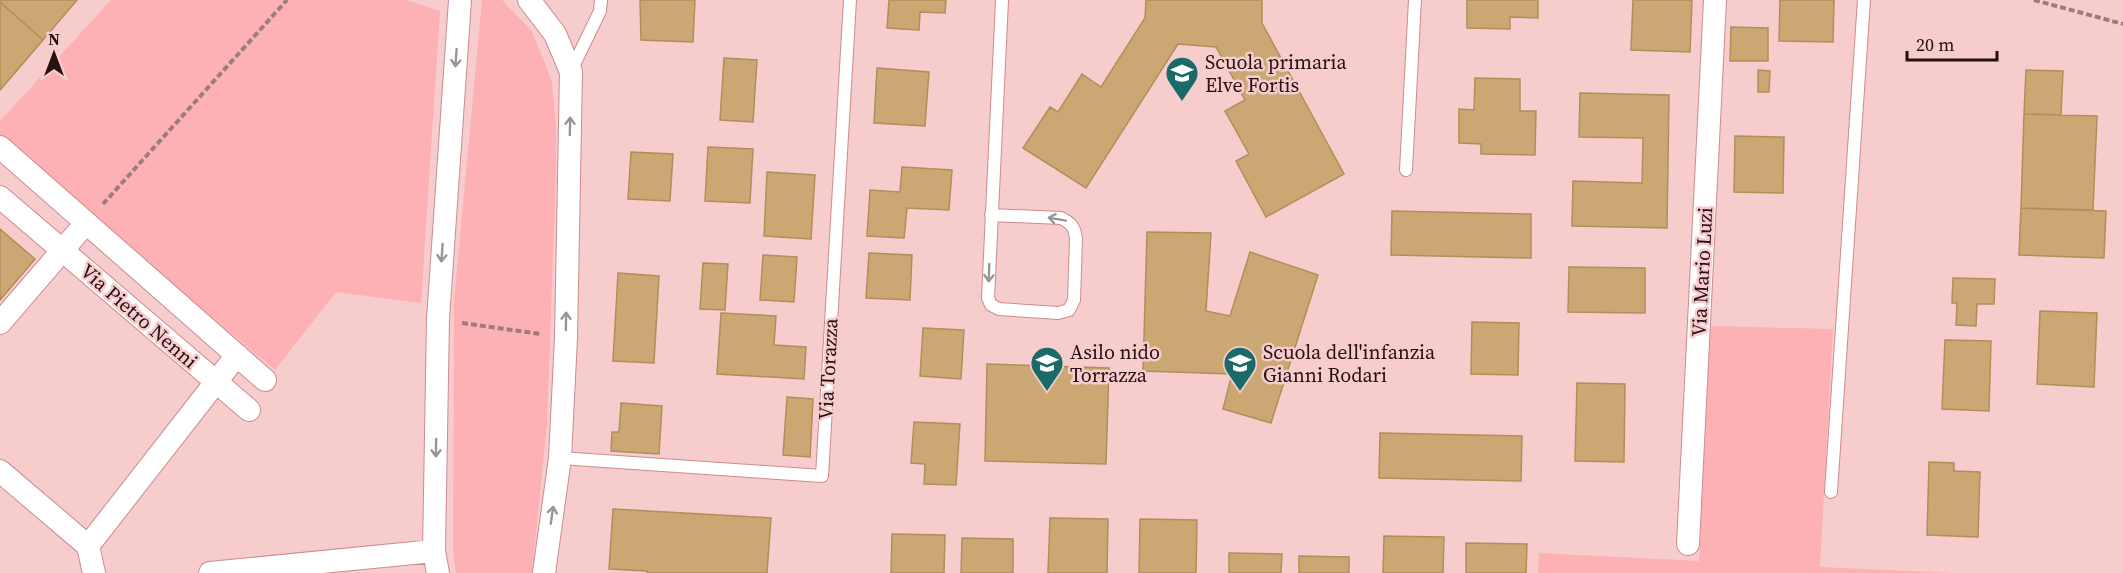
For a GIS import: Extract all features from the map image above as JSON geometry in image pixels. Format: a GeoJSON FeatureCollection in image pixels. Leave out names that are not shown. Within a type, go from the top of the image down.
{"type":"FeatureCollection","features":[{"type":"Feature","properties":{"kind":"street"},"geometry":{"type":"LineString","coordinates":[[210,573],[436,562],[438,319],[460,0]]}},
{"type":"Feature","properties":{"kind":"street"},"geometry":{"type":"LineString","coordinates":[[529,0],[555,34],[571,72],[566,338],[560,458],[544,573]]}},
{"type":"Feature","properties":{"kind":"street","name":"Via Mario Luzi"},"geometry":{"type":"LineString","coordinates":[[1688,544],[1715,0]]}},
{"type":"Feature","properties":{"kind":"street","name":"Via Pietro Nenni"},"geometry":{"type":"LineString","coordinates":[[0,147],[265,380]]}},
{"type":"Feature","properties":{"kind":"street","name":"Via Pietro Nenni"},"geometry":{"type":"LineString","coordinates":[[0,196],[249,410]]}},
{"type":"Feature","properties":{"kind":"street","name":"Via Pietro Nenni"},"geometry":{"type":"LineString","coordinates":[[63,250],[86,223]]}},
{"type":"Feature","properties":{"kind":"street"},"geometry":{"type":"LineString","coordinates":[[0,323],[63,250]]}},
{"type":"Feature","properties":{"kind":"street","name":"Via Pietro Nenni"},"geometry":{"type":"LineString","coordinates":[[216,382],[237,355]]}},
{"type":"Feature","properties":{"kind":"street"},"geometry":{"type":"LineString","coordinates":[[88,546],[216,382]]}},
{"type":"Feature","properties":{"kind":"street"},"geometry":{"type":"LineString","coordinates":[[0,471],[88,546],[94,573]]}},
{"type":"Feature","properties":{"kind":"lane"},"geometry":{"type":"LineString","coordinates":[[571,72],[600,11],[601,0]]}},
{"type":"Feature","properties":{"kind":"lane","name":"Via Torazza"},"geometry":{"type":"LineString","coordinates":[[560,458],[822,476],[850,0]]}},
{"type":"Feature","properties":{"kind":"lane"},"geometry":{"type":"LineString","coordinates":[[991,215],[1061,218],[1075,229],[1077,238],[1074,300],[1069,310],[1058,313],[999,309],[991,305],[988,298],[991,215],[1002,0]]}},
{"type":"Feature","properties":{"kind":"lane"},"geometry":{"type":"LineString","coordinates":[[1406,170],[1415,0]]}},
{"type":"Feature","properties":{"kind":"lane"},"geometry":{"type":"LineString","coordinates":[[1831,492],[1864,0]]}},
{"type":"Feature","properties":{"kind":"path"},"geometry":{"type":"LineString","coordinates":[[86,223],[287,0]]}},
{"type":"Feature","properties":{"kind":"path"},"geometry":{"type":"LineString","coordinates":[[2034,0],[2123,24]]}},
{"type":"Feature","properties":{"kind":"path"},"geometry":{"type":"LineString","coordinates":[[438,319],[566,338]]}},
{"type":"Feature","properties":{"kind":"shaded area"},"geometry":{"type":"Polygon","coordinates":[[[111,0],[406,0],[440,11],[421,303],[336,292],[275,370],[0,140],[0,121],[111,0]]]}},
{"type":"Feature","properties":{"kind":"shaded area"},"geometry":{"type":"Polygon","coordinates":[[[482,0],[502,0],[531,30],[552,83],[556,129],[556,169],[547,425],[532,573],[456,573],[453,551],[454,301],[482,0]]]}},
{"type":"Feature","properties":{"kind":"shaded area"},"geometry":{"type":"Polygon","coordinates":[[[1710,326],[1833,329],[1820,567],[1952,573],[1538,573],[1539,553],[1699,561],[1710,326]]]}},
{"type":"Feature","properties":{"kind":"building"},"geometry":{"type":"Polygon","coordinates":[[[0,0],[77,0],[43,40],[0,0]]]}},
{"type":"Feature","properties":{"kind":"building"},"geometry":{"type":"Polygon","coordinates":[[[640,0],[695,0],[693,42],[641,40],[640,0]]]}},
{"type":"Feature","properties":{"kind":"building"},"geometry":{"type":"Polygon","coordinates":[[[889,0],[946,0],[945,13],[920,12],[919,30],[887,28],[889,0]]]}},
{"type":"Feature","properties":{"kind":"building"},"geometry":{"type":"Polygon","coordinates":[[[1146,0],[1262,0],[1262,23],[1344,174],[1266,217],[1236,161],[1249,154],[1225,111],[1245,100],[1216,47],[1178,44],[1086,188],[1023,148],[1050,107],[1058,112],[1082,74],[1101,87],[1145,18],[1146,0]]]}},
{"type":"Feature","properties":{"kind":"building"},"geometry":{"type":"Polygon","coordinates":[[[1467,0],[1538,0],[1538,18],[1510,17],[1510,29],[1467,28],[1467,0]]]}},
{"type":"Feature","properties":{"kind":"building"},"geometry":{"type":"Polygon","coordinates":[[[1633,0],[1692,0],[1690,52],[1631,50],[1633,0]]]}},
{"type":"Feature","properties":{"kind":"building"},"geometry":{"type":"Polygon","coordinates":[[[1780,0],[1834,0],[1833,42],[1779,41],[1780,0]]]}},
{"type":"Feature","properties":{"kind":"building"},"geometry":{"type":"Polygon","coordinates":[[[0,2],[43,40],[0,90],[0,2]]]}},
{"type":"Feature","properties":{"kind":"building"},"geometry":{"type":"Polygon","coordinates":[[[1731,27],[1768,28],[1768,61],[1730,61],[1731,27]]]}},
{"type":"Feature","properties":{"kind":"building"},"geometry":{"type":"Polygon","coordinates":[[[724,58],[757,60],[753,122],[720,120],[724,58]]]}},
{"type":"Feature","properties":{"kind":"building"},"geometry":{"type":"Polygon","coordinates":[[[877,68],[929,72],[925,126],[874,123],[877,68]]]}},
{"type":"Feature","properties":{"kind":"building"},"geometry":{"type":"Polygon","coordinates":[[[1758,70],[1770,71],[1769,92],[1758,92],[1758,70]]]}},
{"type":"Feature","properties":{"kind":"building"},"geometry":{"type":"Polygon","coordinates":[[[2026,70],[2063,71],[2061,115],[2024,114],[2026,70]]]}},
{"type":"Feature","properties":{"kind":"building"},"geometry":{"type":"Polygon","coordinates":[[[1475,78],[1520,79],[1520,111],[1536,111],[1535,155],[1481,154],[1481,144],[1459,143],[1459,109],[1474,110],[1475,78]]]}},
{"type":"Feature","properties":{"kind":"building"},"geometry":{"type":"Polygon","coordinates":[[[1580,93],[1669,95],[1667,228],[1572,226],[1573,181],[1642,183],[1643,138],[1579,137],[1580,93]]]}},
{"type":"Feature","properties":{"kind":"building"},"geometry":{"type":"Polygon","coordinates":[[[2024,114],[2097,116],[2093,210],[2021,208],[2024,114]]]}},
{"type":"Feature","properties":{"kind":"building"},"geometry":{"type":"Polygon","coordinates":[[[1735,136],[1784,137],[1783,193],[1734,192],[1735,136]]]}},
{"type":"Feature","properties":{"kind":"building"},"geometry":{"type":"Polygon","coordinates":[[[708,147],[753,149],[750,203],[705,201],[708,147]]]}},
{"type":"Feature","properties":{"kind":"building"},"geometry":{"type":"Polygon","coordinates":[[[631,152],[673,154],[670,201],[628,199],[631,152]]]}},
{"type":"Feature","properties":{"kind":"building"},"geometry":{"type":"Polygon","coordinates":[[[902,167],[952,170],[949,210],[907,208],[904,238],[867,236],[870,190],[900,192],[902,167]]]}},
{"type":"Feature","properties":{"kind":"building"},"geometry":{"type":"Polygon","coordinates":[[[767,172],[815,175],[811,239],[764,236],[767,172]]]}},
{"type":"Feature","properties":{"kind":"building"},"geometry":{"type":"Polygon","coordinates":[[[2021,208],[2106,211],[2104,258],[2019,255],[2021,208]]]}},
{"type":"Feature","properties":{"kind":"building"},"geometry":{"type":"Polygon","coordinates":[[[1392,211],[1531,214],[1531,258],[1391,255],[1392,211]]]}},
{"type":"Feature","properties":{"kind":"building"},"geometry":{"type":"Polygon","coordinates":[[[0,229],[35,259],[0,300],[0,229]]]}},
{"type":"Feature","properties":{"kind":"building"},"geometry":{"type":"Polygon","coordinates":[[[1147,232],[1211,233],[1206,311],[1230,316],[1250,252],[1318,275],[1271,423],[1223,409],[1232,374],[1143,371],[1147,232]]]}},
{"type":"Feature","properties":{"kind":"building"},"geometry":{"type":"Polygon","coordinates":[[[869,253],[912,255],[910,300],[866,298],[869,253]]]}},
{"type":"Feature","properties":{"kind":"building"},"geometry":{"type":"Polygon","coordinates":[[[763,255],[797,257],[794,302],[760,300],[763,255]]]}},
{"type":"Feature","properties":{"kind":"building"},"geometry":{"type":"Polygon","coordinates":[[[703,263],[728,264],[725,310],[700,309],[703,263]]]}},
{"type":"Feature","properties":{"kind":"building"},"geometry":{"type":"Polygon","coordinates":[[[1569,267],[1645,268],[1645,313],[1568,312],[1569,267]]]}},
{"type":"Feature","properties":{"kind":"building"},"geometry":{"type":"Polygon","coordinates":[[[618,273],[659,276],[654,363],[613,361],[618,273]]]}},
{"type":"Feature","properties":{"kind":"building"},"geometry":{"type":"Polygon","coordinates":[[[1953,278],[1995,279],[1994,304],[1977,304],[1976,326],[1956,325],[1957,303],[1952,303],[1953,278]]]}},
{"type":"Feature","properties":{"kind":"building"},"geometry":{"type":"Polygon","coordinates":[[[2040,311],[2097,313],[2094,387],[2037,384],[2040,311]]]}},
{"type":"Feature","properties":{"kind":"building"},"geometry":{"type":"Polygon","coordinates":[[[721,313],[776,316],[774,345],[806,347],[804,379],[717,374],[721,313]]]}},
{"type":"Feature","properties":{"kind":"building"},"geometry":{"type":"Polygon","coordinates":[[[1472,322],[1519,323],[1518,375],[1471,374],[1472,322]]]}},
{"type":"Feature","properties":{"kind":"building"},"geometry":{"type":"Polygon","coordinates":[[[923,328],[964,330],[961,379],[920,376],[923,328]]]}},
{"type":"Feature","properties":{"kind":"building"},"geometry":{"type":"Polygon","coordinates":[[[1945,340],[1991,341],[1989,411],[1942,409],[1945,340]]]}},
{"type":"Feature","properties":{"kind":"building"},"geometry":{"type":"Polygon","coordinates":[[[987,364],[1109,368],[1106,464],[985,461],[987,364]]]}},
{"type":"Feature","properties":{"kind":"building"},"geometry":{"type":"Polygon","coordinates":[[[1577,383],[1625,384],[1624,462],[1575,461],[1577,383]]]}},
{"type":"Feature","properties":{"kind":"building"},"geometry":{"type":"Polygon","coordinates":[[[787,397],[813,399],[810,457],[783,455],[787,397]]]}},
{"type":"Feature","properties":{"kind":"building"},"geometry":{"type":"Polygon","coordinates":[[[621,403],[662,406],[659,454],[611,451],[612,432],[619,432],[621,403]]]}},
{"type":"Feature","properties":{"kind":"building"},"geometry":{"type":"Polygon","coordinates":[[[914,422],[960,424],[956,485],[924,484],[925,464],[911,463],[914,422]]]}},
{"type":"Feature","properties":{"kind":"building"},"geometry":{"type":"Polygon","coordinates":[[[1380,433],[1522,436],[1521,481],[1379,478],[1380,433]]]}},
{"type":"Feature","properties":{"kind":"building"},"geometry":{"type":"Polygon","coordinates":[[[1929,462],[1954,463],[1954,471],[1980,472],[1978,537],[1927,535],[1929,462]]]}},
{"type":"Feature","properties":{"kind":"building"},"geometry":{"type":"Polygon","coordinates":[[[613,509],[771,518],[767,573],[647,573],[647,571],[609,569],[613,509]]]}},
{"type":"Feature","properties":{"kind":"building"},"geometry":{"type":"Polygon","coordinates":[[[1050,518],[1108,519],[1107,573],[1048,573],[1050,518]]]}},
{"type":"Feature","properties":{"kind":"building"},"geometry":{"type":"Polygon","coordinates":[[[1140,519],[1197,520],[1196,573],[1139,573],[1140,519]]]}},
{"type":"Feature","properties":{"kind":"building"},"geometry":{"type":"Polygon","coordinates":[[[892,534],[945,535],[944,573],[891,573],[892,534]]]}},
{"type":"Feature","properties":{"kind":"building"},"geometry":{"type":"Polygon","coordinates":[[[1384,536],[1444,537],[1443,573],[1383,573],[1384,536]]]}},
{"type":"Feature","properties":{"kind":"building"},"geometry":{"type":"Polygon","coordinates":[[[962,538],[1013,539],[1013,573],[961,573],[962,538]]]}},
{"type":"Feature","properties":{"kind":"building"},"geometry":{"type":"Polygon","coordinates":[[[1466,543],[1527,544],[1526,573],[1466,573],[1466,543]]]}},
{"type":"Feature","properties":{"kind":"building"},"geometry":{"type":"Polygon","coordinates":[[[1229,553],[1282,554],[1281,573],[1229,573],[1229,553]]]}},
{"type":"Feature","properties":{"kind":"building"},"geometry":{"type":"Polygon","coordinates":[[[1299,556],[1349,557],[1349,573],[1299,573],[1299,556]]]}},
{"type":"Feature","properties":{"kind":"place","name":"Scuola primaria Elve Fortis"},"geometry":{"type":"Point","coordinates":[1182,102]}},
{"type":"Feature","properties":{"kind":"place","name":"Asilo nido Torrazza"},"geometry":{"type":"Point","coordinates":[1047,392]}},
{"type":"Feature","properties":{"kind":"place","name":"Scuola dell'infanzia Gianni Rodari"},"geometry":{"type":"Point","coordinates":[1240,392]}}]}
